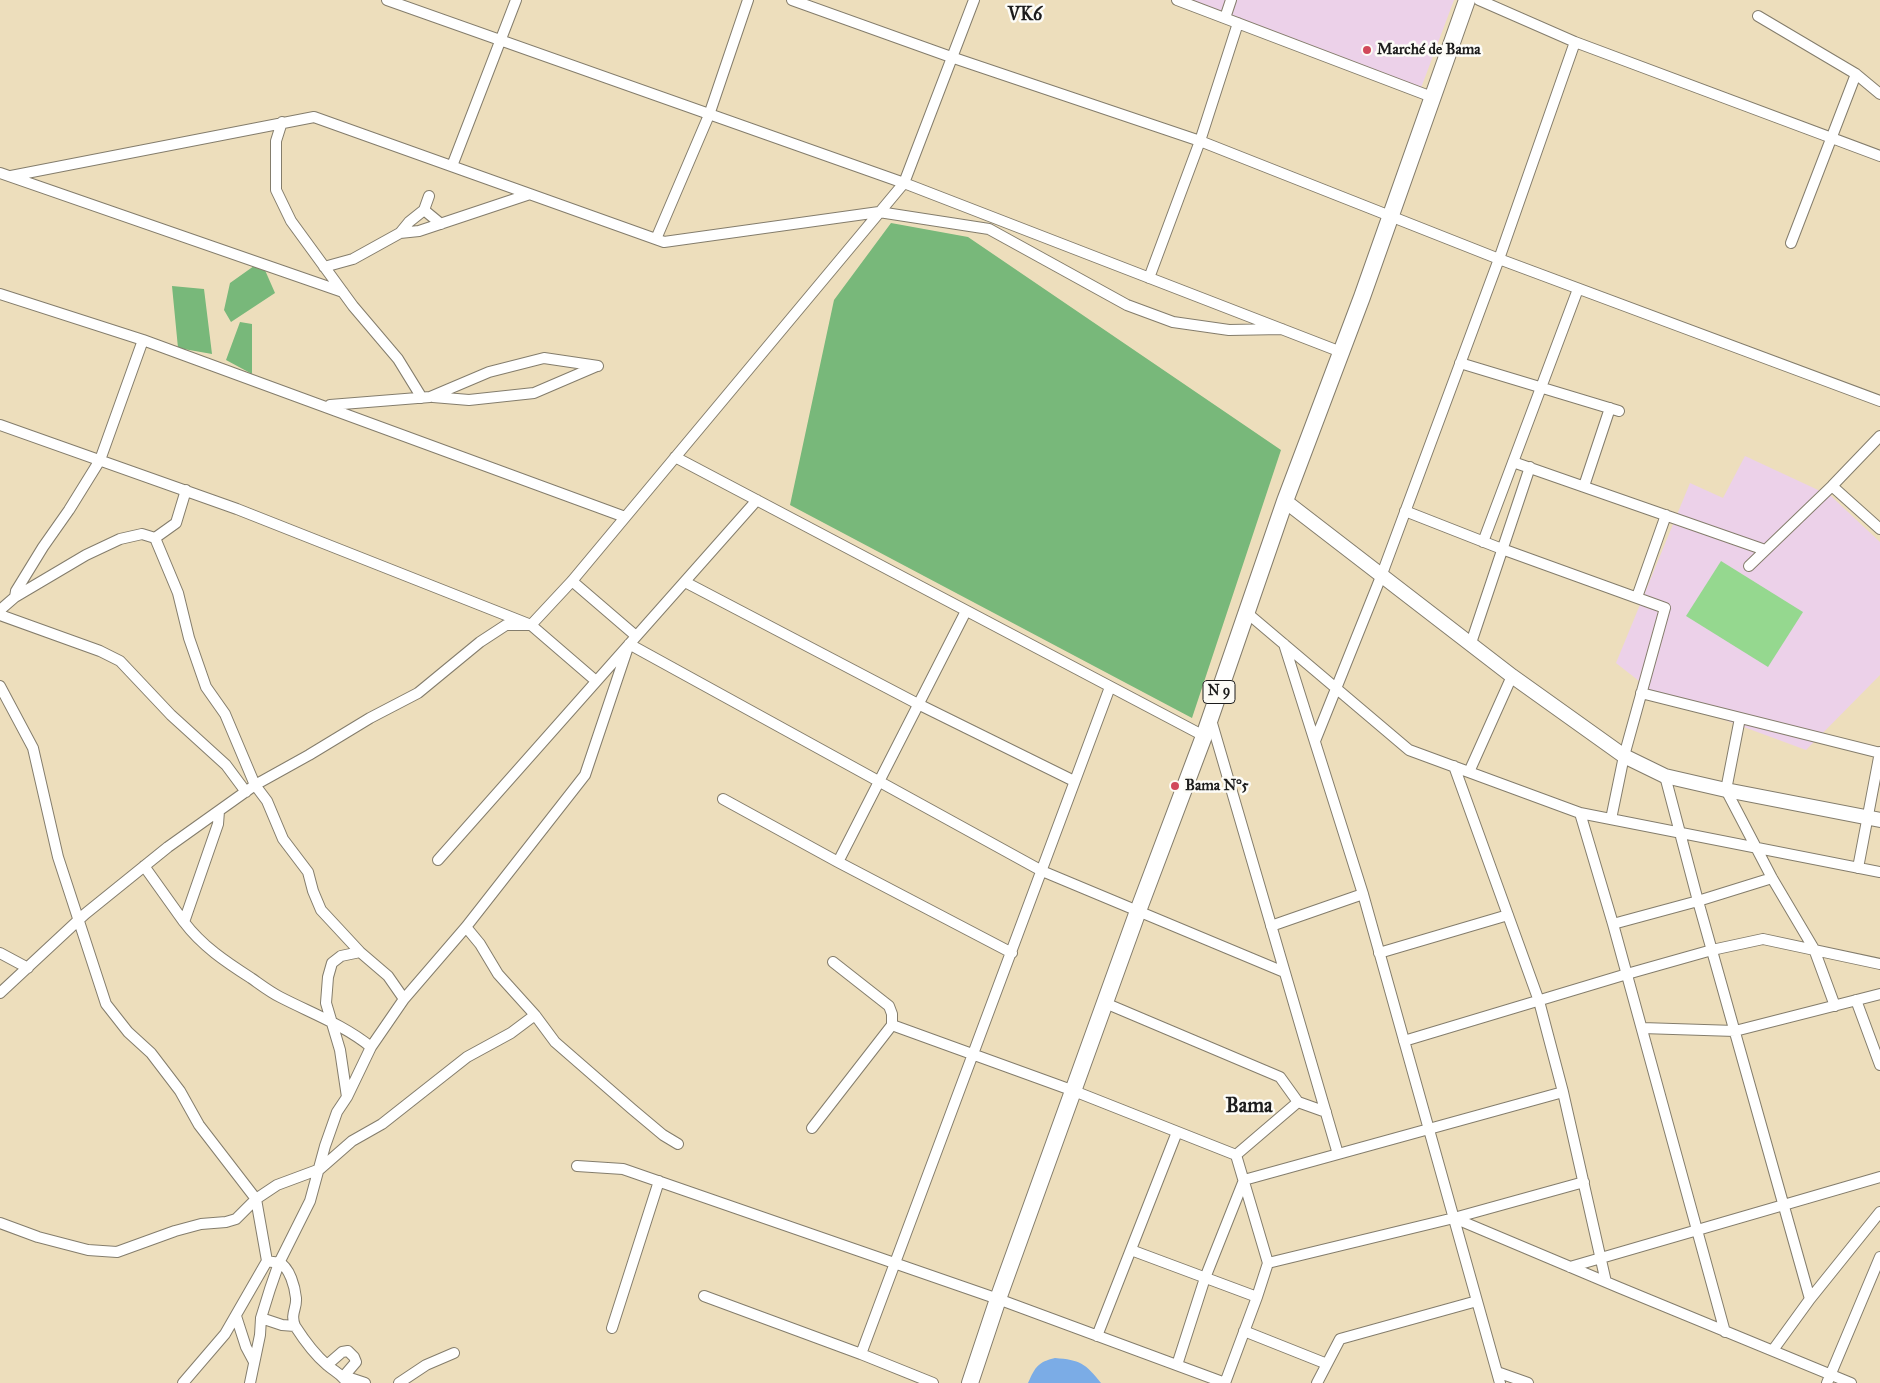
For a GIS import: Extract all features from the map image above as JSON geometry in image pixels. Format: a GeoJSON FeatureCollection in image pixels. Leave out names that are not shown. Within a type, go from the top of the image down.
{"type":"FeatureCollection","features":[{"type":"Feature","properties":{"kind":"main road","name":"N 9"},"geometry":{"type":"LineString","coordinates":[[970,1383],[998,1299],[1138,911],[1204,736],[1285,501],[1468,0]]}},
{"type":"Feature","properties":{"kind":"street"},"geometry":{"type":"LineString","coordinates":[[388,0],[904,183],[1341,352]]}},
{"type":"Feature","properties":{"kind":"street"},"geometry":{"type":"LineString","coordinates":[[452,166],[516,0]]}},
{"type":"Feature","properties":{"kind":"street"},"geometry":{"type":"LineString","coordinates":[[656,240],[709,115],[748,0]]}},
{"type":"Feature","properties":{"kind":"street"},"geometry":{"type":"LineString","coordinates":[[792,0],[951,57],[1200,141],[1499,259],[1880,401]]}},
{"type":"Feature","properties":{"kind":"street"},"geometry":{"type":"LineString","coordinates":[[532,626],[626,517],[904,183],[974,0]]}},
{"type":"Feature","properties":{"kind":"street"},"geometry":{"type":"LineString","coordinates":[[1177,0],[1432,97]]}},
{"type":"Feature","properties":{"kind":"street"},"geometry":{"type":"LineString","coordinates":[[1225,18],[1231,0]]}},
{"type":"Feature","properties":{"kind":"street"},"geometry":{"type":"LineString","coordinates":[[1479,0],[1575,42],[1880,156]]}},
{"type":"Feature","properties":{"kind":"street"},"geometry":{"type":"LineString","coordinates":[[1758,16],[1856,74],[1880,94]]}},
{"type":"Feature","properties":{"kind":"street"},"geometry":{"type":"LineString","coordinates":[[1149,278],[1200,141],[1238,23]]}},
{"type":"Feature","properties":{"kind":"street"},"geometry":{"type":"LineString","coordinates":[[1315,742],[1382,574],[1499,259],[1575,42]]}},
{"type":"Feature","properties":{"kind":"street"},"geometry":{"type":"LineString","coordinates":[[1790,243],[1856,74]]}},
{"type":"Feature","properties":{"kind":"street"},"geometry":{"type":"LineString","coordinates":[[11,176],[314,117],[664,242],[880,212],[989,229],[1127,305],[1173,322],[1230,330],[1282,330]]}},
{"type":"Feature","properties":{"kind":"street"},"geometry":{"type":"LineString","coordinates":[[282,122],[276,141],[276,190],[291,221],[343,292],[398,359],[426,397]]}},
{"type":"Feature","properties":{"kind":"street"},"geometry":{"type":"LineString","coordinates":[[0,173],[343,292]]}},
{"type":"Feature","properties":{"kind":"street"},"geometry":{"type":"LineString","coordinates":[[400,233],[419,231],[530,194]]}},
{"type":"Feature","properties":{"kind":"street"},"geometry":{"type":"LineString","coordinates":[[324,267],[353,259],[400,233],[409,222],[424,210],[429,196]]}},
{"type":"Feature","properties":{"kind":"street"},"geometry":{"type":"LineString","coordinates":[[424,210],[441,224]]}},
{"type":"Feature","properties":{"kind":"street"},"geometry":{"type":"LineString","coordinates":[[1483,542],[1578,289]]}},
{"type":"Feature","properties":{"kind":"street"},"geometry":{"type":"LineString","coordinates":[[0,294],[143,340],[626,517]]}},
{"type":"Feature","properties":{"kind":"street"},"geometry":{"type":"LineString","coordinates":[[15,597],[16,591],[43,547],[100,460],[143,340]]}},
{"type":"Feature","properties":{"kind":"street"},"geometry":{"type":"LineString","coordinates":[[325,406],[426,397],[468,400],[534,393],[598,366],[544,358],[489,372],[426,397]]}},
{"type":"Feature","properties":{"kind":"street"},"geometry":{"type":"LineString","coordinates":[[1460,363],[1614,410],[1584,486]]}},
{"type":"Feature","properties":{"kind":"street"},"geometry":{"type":"LineString","coordinates":[[0,425],[186,490],[532,626],[596,682]]}},
{"type":"Feature","properties":{"kind":"street"},"geometry":{"type":"LineString","coordinates":[[1749,566],[1832,486],[1880,436]]}},
{"type":"Feature","properties":{"kind":"street"},"geometry":{"type":"LineString","coordinates":[[675,457],[1204,736]]}},
{"type":"Feature","properties":{"kind":"street"},"geometry":{"type":"LineString","coordinates":[[1513,462],[1766,550]]}},
{"type":"Feature","properties":{"kind":"street"},"geometry":{"type":"LineString","coordinates":[[1471,643],[1530,467]]}},
{"type":"Feature","properties":{"kind":"street"},"geometry":{"type":"LineString","coordinates":[[1832,486],[1880,529]]}},
{"type":"Feature","properties":{"kind":"street"},"geometry":{"type":"LineString","coordinates":[[155,538],[176,523],[186,490]]}},
{"type":"Feature","properties":{"kind":"street"},"geometry":{"type":"LineString","coordinates":[[438,860],[757,500]]}},
{"type":"Feature","properties":{"kind":"street"},"geometry":{"type":"LineString","coordinates":[[1285,501],[1512,676],[1624,756],[1664,776],[1726,790],[1873,818]]}},
{"type":"Feature","properties":{"kind":"street"},"geometry":{"type":"LineString","coordinates":[[1405,511],[1483,542],[1665,608],[1624,756],[1611,820]]}},
{"type":"Feature","properties":{"kind":"street"},"geometry":{"type":"LineString","coordinates":[[1637,597],[1666,515]]}},
{"type":"Feature","properties":{"kind":"street"},"geometry":{"type":"LineString","coordinates":[[155,538],[142,534],[120,539],[86,555],[15,597],[1,609],[120,661],[171,715],[226,765],[246,792]]}},
{"type":"Feature","properties":{"kind":"street"},"geometry":{"type":"LineString","coordinates":[[155,538],[178,593],[189,638],[206,687],[225,714],[255,785],[267,801],[283,839],[308,872],[321,910],[360,952],[388,976],[404,999]]}},
{"type":"Feature","properties":{"kind":"street"},"geometry":{"type":"LineString","coordinates":[[572,580],[633,640],[1042,871],[1284,972]]}},
{"type":"Feature","properties":{"kind":"street"},"geometry":{"type":"LineString","coordinates":[[684,582],[918,704],[1074,781]]}},
{"type":"Feature","properties":{"kind":"street"},"geometry":{"type":"LineString","coordinates":[[838,862],[966,611]]}},
{"type":"Feature","properties":{"kind":"street"},"geometry":{"type":"LineString","coordinates":[[1246,612],[1409,750],[1580,814],[1880,872]]}},
{"type":"Feature","properties":{"kind":"street"},"geometry":{"type":"LineString","coordinates":[[0,993],[78,920],[144,866],[255,785],[309,756],[370,718],[418,693],[480,642],[506,625],[532,626]]}},
{"type":"Feature","properties":{"kind":"street"},"geometry":{"type":"LineString","coordinates":[[250,1383],[262,1318],[280,1263],[310,1201],[325,1146],[337,1112],[347,1097],[371,1047],[404,999],[466,927],[585,776],[633,640]]}},
{"type":"Feature","properties":{"kind":"street"},"geometry":{"type":"LineString","coordinates":[[1284,644],[1363,894],[1500,1383]]}},
{"type":"Feature","properties":{"kind":"street"},"geometry":{"type":"LineString","coordinates":[[1469,772],[1512,676]]}},
{"type":"Feature","properties":{"kind":"street"},"geometry":{"type":"LineString","coordinates":[[0,686],[33,748],[58,856],[106,1004],[128,1032],[156,1060],[180,1092],[199,1125],[256,1199],[267,1261],[225,1334],[183,1383]]}},
{"type":"Feature","properties":{"kind":"street"},"geometry":{"type":"LineString","coordinates":[[861,1354],[1110,687]]}},
{"type":"Feature","properties":{"kind":"street"},"geometry":{"type":"LineString","coordinates":[[1641,693],[1880,752],[1873,818],[1858,868]]}},
{"type":"Feature","properties":{"kind":"street"},"geometry":{"type":"LineString","coordinates":[[1210,716],[1338,1154]]}},
{"type":"Feature","properties":{"kind":"street"},"geometry":{"type":"LineString","coordinates":[[1740,718],[1726,790],[1772,878],[1814,949],[1835,1006]]}},
{"type":"Feature","properties":{"kind":"street"},"geometry":{"type":"LineString","coordinates":[[1454,766],[1539,1000],[1563,1092],[1606,1282]]}},
{"type":"Feature","properties":{"kind":"street"},"geometry":{"type":"LineString","coordinates":[[1664,776],[1810,1299]]}},
{"type":"Feature","properties":{"kind":"street"},"geometry":{"type":"LineString","coordinates":[[724,799],[838,862],[1012,953]]}},
{"type":"Feature","properties":{"kind":"street"},"geometry":{"type":"LineString","coordinates":[[184,922],[218,824],[219,811]]}},
{"type":"Feature","properties":{"kind":"street"},"geometry":{"type":"LineString","coordinates":[[1580,814],[1627,974],[1725,1332]]}},
{"type":"Feature","properties":{"kind":"street"},"geometry":{"type":"LineString","coordinates":[[144,866],[196,937],[234,967],[277,996],[355,1034],[371,1047]]}},
{"type":"Feature","properties":{"kind":"street"},"geometry":{"type":"LineString","coordinates":[[1613,924],[1772,878]]}},
{"type":"Feature","properties":{"kind":"street"},"geometry":{"type":"LineString","coordinates":[[1271,926],[1363,894]]}},
{"type":"Feature","properties":{"kind":"street"},"geometry":{"type":"LineString","coordinates":[[1379,952],[1508,915]]}},
{"type":"Feature","properties":{"kind":"street"},"geometry":{"type":"LineString","coordinates":[[466,927],[480,944],[498,974],[535,1015],[555,1042],[664,1135],[678,1144]]}},
{"type":"Feature","properties":{"kind":"street"},"geometry":{"type":"LineString","coordinates":[[1404,1041],[1627,974],[1712,950],[1763,939],[1880,964]]}},
{"type":"Feature","properties":{"kind":"street"},"geometry":{"type":"LineString","coordinates":[[0,952],[28,968]]}},
{"type":"Feature","properties":{"kind":"street"},"geometry":{"type":"LineString","coordinates":[[347,1097],[340,1050],[326,1003],[328,977],[332,963],[341,956],[360,952]]}},
{"type":"Feature","properties":{"kind":"street"},"geometry":{"type":"LineString","coordinates":[[812,1128],[892,1025],[892,1014],[889,1006],[833,962]]}},
{"type":"Feature","properties":{"kind":"street"},"geometry":{"type":"LineString","coordinates":[[1642,1028],[1735,1031],[1880,994]]}},
{"type":"Feature","properties":{"kind":"street"},"geometry":{"type":"LineString","coordinates":[[1856,1000],[1880,1065]]}},
{"type":"Feature","properties":{"kind":"street"},"geometry":{"type":"LineString","coordinates":[[1105,1003],[1280,1077],[1298,1102],[1326,1112]]}},
{"type":"Feature","properties":{"kind":"street"},"geometry":{"type":"LineString","coordinates":[[0,1223],[38,1237],[88,1250],[117,1252],[175,1231],[201,1224],[226,1222],[236,1219],[256,1199],[277,1185],[320,1169],[352,1141],[382,1124],[467,1057],[511,1033],[535,1015]]}},
{"type":"Feature","properties":{"kind":"street"},"geometry":{"type":"LineString","coordinates":[[577,1166],[623,1169],[659,1181],[998,1299],[1225,1383],[1268,1263],[1236,1156],[1074,1091],[892,1025]]}},
{"type":"Feature","properties":{"kind":"street"},"geometry":{"type":"LineString","coordinates":[[1244,1180],[1563,1092]]}},
{"type":"Feature","properties":{"kind":"street"},"geometry":{"type":"LineString","coordinates":[[1236,1156],[1298,1102]]}},
{"type":"Feature","properties":{"kind":"street"},"geometry":{"type":"LineString","coordinates":[[1097,1336],[1177,1132]]}},
{"type":"Feature","properties":{"kind":"street"},"geometry":{"type":"LineString","coordinates":[[1570,1267],[1880,1177]]}},
{"type":"Feature","properties":{"kind":"street"},"geometry":{"type":"LineString","coordinates":[[1177,1365],[1206,1278],[1244,1180]]}},
{"type":"Feature","properties":{"kind":"street"},"geometry":{"type":"LineString","coordinates":[[612,1328],[659,1181]]}},
{"type":"Feature","properties":{"kind":"street"},"geometry":{"type":"LineString","coordinates":[[1268,1263],[1454,1218],[1584,1182]]}},
{"type":"Feature","properties":{"kind":"street"},"geometry":{"type":"LineString","coordinates":[[1773,1350],[1810,1299],[1880,1212]]}},
{"type":"Feature","properties":{"kind":"street"},"geometry":{"type":"LineString","coordinates":[[1454,1218],[1725,1332],[1773,1350],[1829,1379],[1851,1383]]}},
{"type":"Feature","properties":{"kind":"street"},"geometry":{"type":"LineString","coordinates":[[1131,1250],[1257,1297]]}},
{"type":"Feature","properties":{"kind":"street"},"geometry":{"type":"LineString","coordinates":[[1829,1379],[1880,1257]]}},
{"type":"Feature","properties":{"kind":"street"},"geometry":{"type":"LineString","coordinates":[[267,1261],[280,1263],[288,1271],[296,1300],[292,1317],[295,1326],[308,1346],[345,1380],[365,1383]]}},
{"type":"Feature","properties":{"kind":"street"},"geometry":{"type":"LineString","coordinates":[[704,1296],[861,1354],[933,1383]]}},
{"type":"Feature","properties":{"kind":"street"},"geometry":{"type":"LineString","coordinates":[[1317,1383],[1340,1339],[1477,1301]]}},
{"type":"Feature","properties":{"kind":"street"},"geometry":{"type":"LineString","coordinates":[[236,1316],[246,1347],[254,1362]]}},
{"type":"Feature","properties":{"kind":"street"},"geometry":{"type":"LineString","coordinates":[[262,1318],[282,1325],[295,1326]]}},
{"type":"Feature","properties":{"kind":"street"},"geometry":{"type":"LineString","coordinates":[[1244,1331],[1328,1364]]}},
{"type":"Feature","properties":{"kind":"street"},"geometry":{"type":"LineString","coordinates":[[327,1365],[342,1352],[348,1351],[356,1362],[345,1380]]}},
{"type":"Feature","properties":{"kind":"street"},"geometry":{"type":"LineString","coordinates":[[399,1383],[426,1365],[454,1353]]}},
{"type":"Feature","properties":{"kind":"street"},"geometry":{"type":"LineString","coordinates":[[1497,1372],[1528,1383]]}},
{"type":"Feature","properties":{"kind":"shaded area","name":"Marché de Bama"},"geometry":{"type":"Polygon","coordinates":[[[1182,0],[1454,0],[1418,96],[1182,0]]]}},
{"type":"Feature","properties":{"kind":"shaded area"},"geometry":{"type":"Polygon","coordinates":[[[1745,456],[1831,496],[1880,542],[1880,675],[1806,750],[1657,695],[1616,663],[1690,483],[1723,498],[1745,456]]]}},
{"type":"Feature","properties":{"kind":"green space"},"geometry":{"type":"Polygon","coordinates":[[[891,223],[968,237],[1281,450],[1192,718],[790,505],[834,300],[891,223]]]}},
{"type":"Feature","properties":{"kind":"green space"},"geometry":{"type":"Polygon","coordinates":[[[261,261],[275,293],[231,322],[224,310],[230,283],[261,261]]]}},
{"type":"Feature","properties":{"kind":"green space"},"geometry":{"type":"Polygon","coordinates":[[[172,286],[204,289],[212,354],[178,348],[172,286]]]}},
{"type":"Feature","properties":{"kind":"green space"},"geometry":{"type":"Polygon","coordinates":[[[240,322],[252,324],[252,374],[226,360],[240,322]]]}},
{"type":"Feature","properties":{"kind":"green space"},"geometry":{"type":"Polygon","coordinates":[[[1721,561],[1803,612],[1768,667],[1686,616],[1721,561]]]}},
{"type":"Feature","properties":{"kind":"water"},"geometry":{"type":"Polygon","coordinates":[[[1055,1358],[1081,1364],[1091,1371],[1101,1383],[1028,1383],[1041,1363],[1055,1358]]]}},
{"type":"Feature","properties":{"kind":"place","name":"Marché de Bama"},"geometry":{"type":"Point","coordinates":[1367,50]}},
{"type":"Feature","properties":{"kind":"place","name":"Bama N°5"},"geometry":{"type":"Point","coordinates":[1175,786]}},
{"type":"Feature","properties":{"kind":"district","name":"VK6"},"geometry":{"type":"Point","coordinates":[1025,16]}},
{"type":"Feature","properties":{"kind":"district","name":"Bama"},"geometry":{"type":"Point","coordinates":[1249,1107]}}]}
